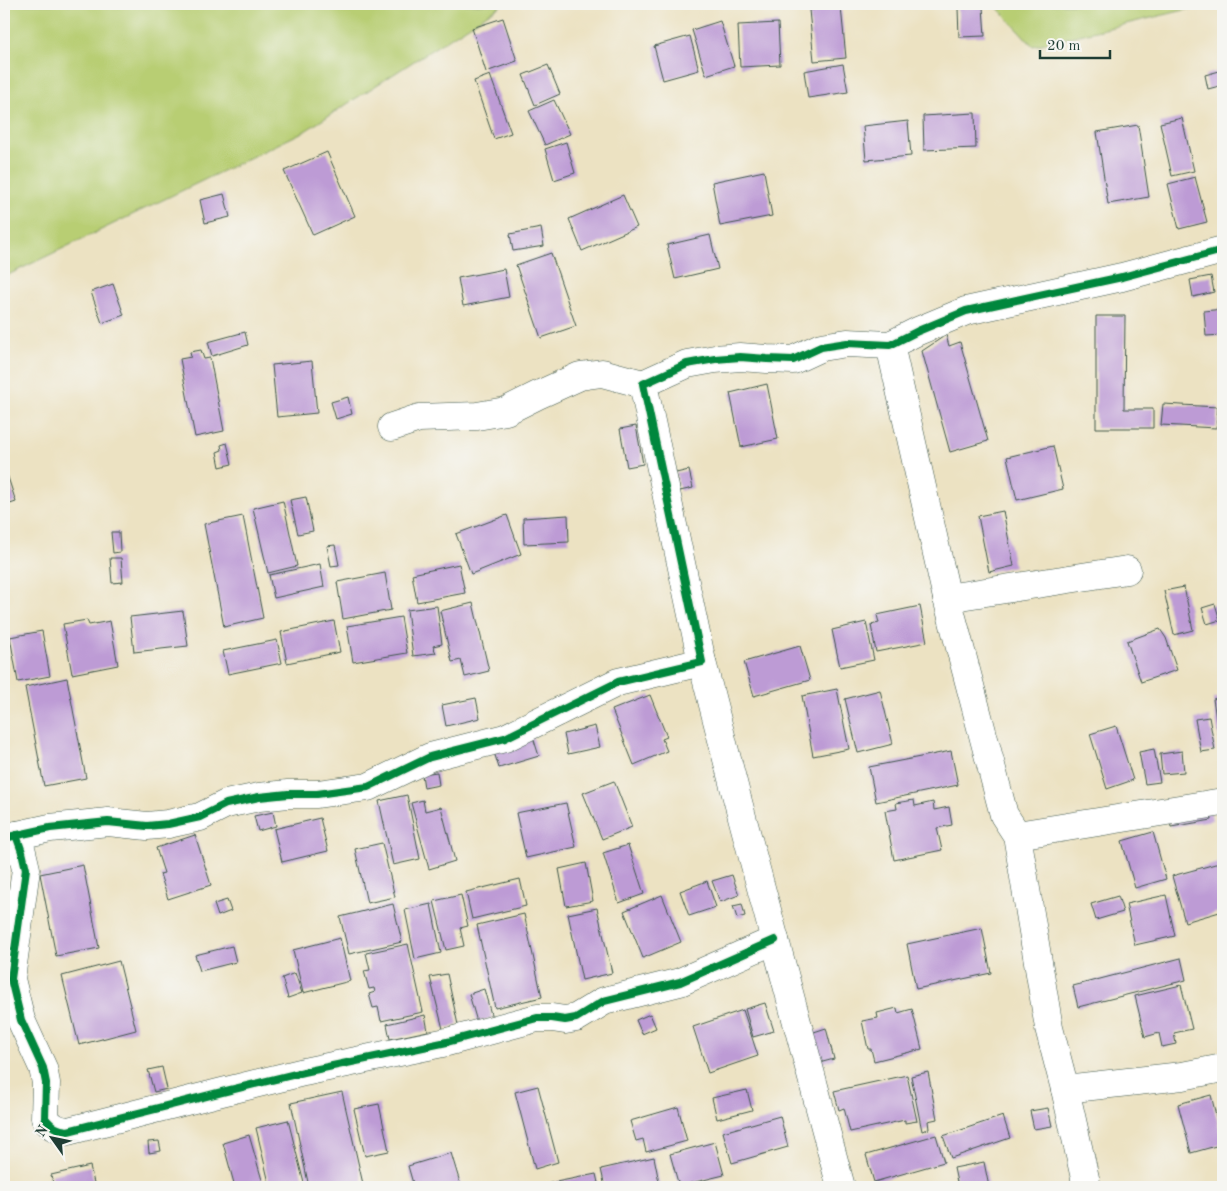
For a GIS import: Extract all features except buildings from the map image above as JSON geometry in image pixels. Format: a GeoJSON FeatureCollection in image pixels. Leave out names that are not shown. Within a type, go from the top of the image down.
{"type":"FeatureCollection","features":[{"type":"Feature","properties":{"kind":"street"},"geometry":{"type":"LineString","coordinates":[[392,427],[419,418],[477,416],[506,411],[580,376],[602,373],[644,384],[687,364],[715,359],[740,357],[793,360],[821,347],[847,343],[890,345],[966,311],[1122,277],[1223,250]]}},
{"type":"Feature","properties":{"kind":"street"},"geometry":{"type":"LineString","coordinates":[[890,345],[947,598],[1004,815],[1017,835],[1049,1028],[1087,1187]]}},
{"type":"Feature","properties":{"kind":"street"},"geometry":{"type":"LineString","coordinates":[[644,384],[702,662],[841,1187]]}},
{"type":"Feature","properties":{"kind":"street"},"geometry":{"type":"LineString","coordinates":[[947,598],[1127,570]]}},
{"type":"Feature","properties":{"kind":"street"},"geometry":{"type":"LineString","coordinates":[[702,662],[618,682],[505,738],[430,757],[368,786],[316,794],[259,797],[226,804],[200,817],[168,824],[147,826],[108,822],[50,828],[10,836],[22,852],[26,869],[11,979],[21,1020],[43,1068],[46,1084],[45,1118],[51,1126],[59,1130],[68,1131],[304,1072],[447,1042],[536,1018],[565,1020],[576,1018],[604,1001],[680,982],[775,940]]}},
{"type":"Feature","properties":{"kind":"street"},"geometry":{"type":"LineString","coordinates":[[1017,835],[1223,802]]}},
{"type":"Feature","properties":{"kind":"street"},"geometry":{"type":"LineString","coordinates":[[1065,1089],[1182,1076],[1223,1068]]}},
{"type":"Feature","properties":{"kind":"green space"},"geometry":{"type":"Polygon","coordinates":[[[4,4],[503,4],[305,131],[4,277],[4,4]]]}},
{"type":"Feature","properties":{"kind":"green space"},"geometry":{"type":"Polygon","coordinates":[[[994,4],[1210,4],[1033,46],[994,4]]]}},
{"type":"Feature","properties":{"kind":"cycle path"},"geometry":{"type":"LineString","coordinates":[[4,838],[50,828],[108,822],[147,826],[168,824],[200,817],[226,804],[259,797],[317,794],[368,787],[430,757],[505,738],[618,682],[702,662],[643,384],[687,364],[715,359],[740,357],[793,360],[821,347],[847,343],[890,345],[966,311],[1122,277],[1223,250]]}},
{"type":"Feature","properties":{"kind":"cycle path"},"geometry":{"type":"LineString","coordinates":[[16,835],[26,869],[11,979],[21,1020],[43,1068],[46,1083],[45,1118],[55,1128],[64,1131],[304,1072],[447,1042],[537,1018],[565,1020],[576,1018],[604,1001],[680,982],[775,940]]}}]}
